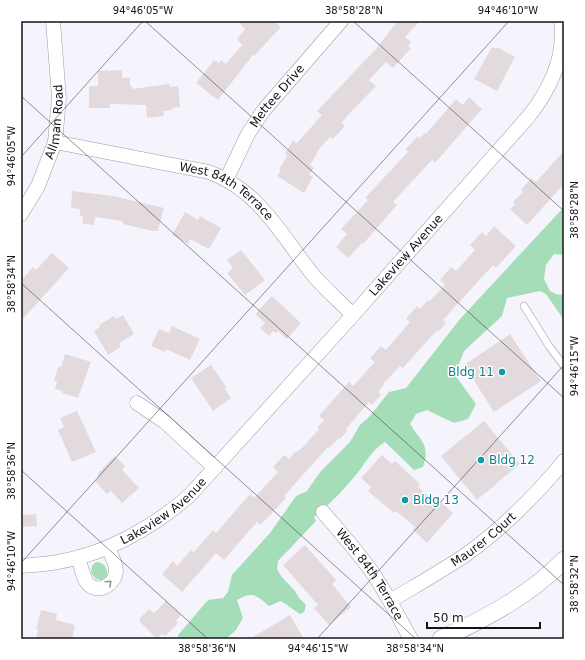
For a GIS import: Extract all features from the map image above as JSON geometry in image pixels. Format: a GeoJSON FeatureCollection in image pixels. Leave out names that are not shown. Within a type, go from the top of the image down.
{"type":"FeatureCollection","features":[{"type":"Feature","properties":{"kind":"street","name":"Allman Road"},"geometry":{"type":"LineString","coordinates":[[21,214],[38,186],[55,142],[59,98],[53,21]]}},
{"type":"Feature","properties":{"kind":"street","name":"Mettee Drive"},"geometry":{"type":"LineString","coordinates":[[226,180],[248,134],[263,111],[341,21]]}},
{"type":"Feature","properties":{"kind":"street","name":"Lakeview Avenue"},"geometry":{"type":"LineString","coordinates":[[21,566],[78,558],[108,548],[128,538],[178,506],[190,495],[353,315],[535,109],[556,72],[560,55],[562,23]]}},
{"type":"Feature","properties":{"kind":"street","name":"West 84th Terrace"},"geometry":{"type":"LineString","coordinates":[[55,142],[209,172],[226,180],[246,193],[264,209],[314,275],[353,315]]}},
{"type":"Feature","properties":{"kind":"street","name":"Lakeview Avenue"},"geometry":{"type":"LineString","coordinates":[[137,403],[165,422],[215,468]]}},
{"type":"Feature","properties":{"kind":"street","name":"Maurer Court"},"geometry":{"type":"LineString","coordinates":[[390,601],[445,568],[490,535],[538,490],[564,461]]}},
{"type":"Feature","properties":{"kind":"street","name":"West 84th Terrace"},"geometry":{"type":"LineString","coordinates":[[323,512],[357,553],[390,601],[411,639]]}},
{"type":"Feature","properties":{"kind":"street","name":"Lakeview Avenue"},"geometry":{"type":"LineString","coordinates":[[78,558],[86,581],[91,587],[98,589],[104,588],[114,578],[116,572],[116,567],[108,548]]}},
{"type":"Feature","properties":{"kind":"street"},"geometry":{"type":"LineString","coordinates":[[441,639],[506,606],[538,583],[564,560]]}},
{"type":"Feature","properties":{"kind":"lane"},"geometry":{"type":"LineString","coordinates":[[524,306],[549,346],[564,366]]}},
{"type":"Feature","properties":{"kind":"green space"},"geometry":{"type":"Polygon","coordinates":[[[564,207],[564,255],[554,254],[546,265],[544,279],[550,291],[556,294],[564,295],[564,320],[546,294],[540,291],[507,298],[502,316],[464,351],[455,375],[476,404],[468,419],[454,423],[427,410],[416,414],[410,424],[424,444],[426,453],[423,467],[414,470],[385,442],[375,450],[340,493],[314,517],[316,521],[278,561],[277,569],[281,576],[306,605],[304,612],[300,614],[281,601],[269,606],[261,599],[251,595],[237,600],[243,618],[236,630],[226,639],[179,639],[178,635],[208,600],[223,598],[228,592],[232,575],[270,533],[296,496],[307,491],[321,471],[350,442],[360,425],[370,416],[389,392],[406,388],[460,319],[564,207]]]}},
{"type":"Feature","properties":{"kind":"green space"},"geometry":{"type":"Polygon","coordinates":[[[96,562],[103,564],[106,568],[107,576],[102,580],[96,579],[91,573],[92,566],[96,562]]]}},
{"type":"Feature","properties":{"kind":"building"},"geometry":{"type":"Polygon","coordinates":[[[237,21],[274,21],[281,27],[254,56],[253,55],[218,100],[196,83],[214,60],[219,63],[221,60],[226,64],[242,45],[237,39],[245,29],[237,21]]]}},
{"type":"Feature","properties":{"kind":"building"},"geometry":{"type":"Polygon","coordinates":[[[398,21],[420,21],[405,37],[411,42],[408,46],[411,48],[393,68],[386,62],[369,80],[376,86],[347,116],[342,123],[345,126],[333,139],[330,137],[320,148],[310,165],[314,168],[309,175],[313,177],[304,193],[277,176],[281,170],[279,169],[287,156],[285,154],[293,140],[297,143],[322,115],[317,111],[374,51],[398,21]]]}},
{"type":"Feature","properties":{"kind":"building"},"geometry":{"type":"Polygon","coordinates":[[[492,47],[496,49],[497,47],[515,57],[497,91],[474,79],[492,47]]]}},
{"type":"Feature","properties":{"kind":"building"},"geometry":{"type":"Polygon","coordinates":[[[122,70],[122,78],[130,78],[130,86],[132,86],[132,89],[169,84],[170,87],[178,86],[180,107],[163,111],[164,116],[147,118],[146,105],[110,104],[110,108],[89,108],[89,86],[98,86],[98,71],[122,70]]]}},
{"type":"Feature","properties":{"kind":"building"},"geometry":{"type":"Polygon","coordinates":[[[469,97],[482,109],[435,163],[432,160],[393,202],[397,205],[363,244],[362,243],[348,258],[336,247],[347,234],[341,229],[368,200],[365,198],[408,152],[406,149],[418,136],[420,138],[425,133],[426,134],[456,99],[463,105],[469,97]]]}},
{"type":"Feature","properties":{"kind":"building"},"geometry":{"type":"Polygon","coordinates":[[[564,151],[564,184],[527,225],[510,209],[515,204],[513,202],[523,192],[521,190],[531,178],[536,182],[564,151]]]}},
{"type":"Feature","properties":{"kind":"building"},"geometry":{"type":"Polygon","coordinates":[[[72,191],[113,196],[164,208],[158,231],[123,224],[123,221],[95,217],[94,225],[83,224],[83,217],[80,216],[80,209],[71,208],[72,191]]]}},
{"type":"Feature","properties":{"kind":"building"},"geometry":{"type":"Polygon","coordinates":[[[185,212],[198,220],[200,216],[221,228],[209,249],[190,239],[188,244],[172,235],[185,212]]]}},
{"type":"Feature","properties":{"kind":"building"},"geometry":{"type":"Polygon","coordinates":[[[494,226],[516,246],[496,268],[493,265],[443,320],[446,323],[438,332],[437,330],[403,368],[400,366],[383,384],[384,385],[378,392],[381,395],[372,405],[369,402],[346,429],[348,430],[340,439],[339,438],[329,448],[328,447],[284,496],[286,498],[270,515],[260,525],[257,522],[224,560],[216,553],[182,592],[162,574],[173,561],[177,566],[191,550],[194,552],[213,530],[216,533],[250,494],[254,498],[278,472],[273,467],[284,455],[289,459],[296,451],[297,452],[303,447],[319,429],[317,428],[324,420],[319,416],[349,382],[353,386],[375,362],[370,358],[381,346],[386,350],[410,322],[406,319],[417,306],[420,309],[445,285],[440,280],[451,267],[456,271],[475,250],[470,245],[482,232],[486,236],[494,226]]]}},
{"type":"Feature","properties":{"kind":"building"},"geometry":{"type":"Polygon","coordinates":[[[241,250],[265,280],[245,295],[227,273],[233,268],[227,260],[241,250]]]}},
{"type":"Feature","properties":{"kind":"building"},"geometry":{"type":"Polygon","coordinates":[[[52,253],[69,268],[21,321],[21,281],[33,267],[36,270],[52,253]]]}},
{"type":"Feature","properties":{"kind":"building"},"geometry":{"type":"Polygon","coordinates":[[[272,296],[301,323],[287,339],[278,331],[276,333],[273,331],[269,336],[260,328],[265,323],[255,314],[272,296]]]}},
{"type":"Feature","properties":{"kind":"building"},"geometry":{"type":"Polygon","coordinates":[[[123,315],[134,334],[119,343],[121,347],[108,355],[94,331],[100,327],[99,325],[114,316],[116,319],[123,315]]]}},
{"type":"Feature","properties":{"kind":"building"},"geometry":{"type":"Polygon","coordinates":[[[172,326],[200,339],[190,360],[166,349],[165,352],[151,346],[159,329],[169,333],[172,326]]]}},
{"type":"Feature","properties":{"kind":"building","name":"Bldg 11"},"geometry":{"type":"Polygon","coordinates":[[[510,334],[541,381],[494,412],[464,365],[510,334]]]}},
{"type":"Feature","properties":{"kind":"building"},"geometry":{"type":"Polygon","coordinates":[[[65,354],[91,362],[78,398],[55,389],[57,381],[54,381],[58,367],[61,367],[65,354]]]}},
{"type":"Feature","properties":{"kind":"building"},"geometry":{"type":"Polygon","coordinates":[[[211,365],[227,388],[225,389],[231,398],[213,411],[191,378],[211,365]]]}},
{"type":"Feature","properties":{"kind":"building"},"geometry":{"type":"Polygon","coordinates":[[[77,411],[96,452],[72,462],[58,430],[64,427],[60,418],[77,411]]]}},
{"type":"Feature","properties":{"kind":"building","name":"Bldg 12"},"geometry":{"type":"Polygon","coordinates":[[[484,421],[520,464],[477,500],[441,456],[484,421]]]}},
{"type":"Feature","properties":{"kind":"building","name":"Bldg 13"},"geometry":{"type":"Polygon","coordinates":[[[382,455],[392,464],[395,461],[420,484],[418,487],[437,504],[440,501],[453,513],[427,543],[413,530],[415,527],[396,511],[394,513],[368,491],[371,487],[361,478],[382,455]]]}},
{"type":"Feature","properties":{"kind":"building"},"geometry":{"type":"Polygon","coordinates":[[[115,456],[125,466],[122,470],[139,488],[122,503],[111,491],[107,494],[95,481],[98,478],[98,473],[115,456]]]}},
{"type":"Feature","properties":{"kind":"building"},"geometry":{"type":"Polygon","coordinates":[[[36,514],[37,526],[21,527],[21,515],[36,514]]]}},
{"type":"Feature","properties":{"kind":"building"},"geometry":{"type":"Polygon","coordinates":[[[305,545],[336,580],[332,584],[351,607],[329,625],[314,608],[318,605],[283,565],[305,545]]]}},
{"type":"Feature","properties":{"kind":"building"},"geometry":{"type":"Polygon","coordinates":[[[166,601],[181,615],[176,621],[178,623],[165,636],[162,634],[157,639],[140,622],[140,618],[149,609],[154,613],[166,601]]]}},
{"type":"Feature","properties":{"kind":"building"},"geometry":{"type":"Polygon","coordinates":[[[41,610],[57,614],[56,620],[75,625],[72,639],[36,639],[38,629],[36,629],[41,610]]]}},
{"type":"Feature","properties":{"kind":"building"},"geometry":{"type":"Polygon","coordinates":[[[290,615],[304,639],[249,639],[270,627],[290,615]]]}},
{"type":"Feature","properties":{"kind":"place","name":"Bldg 11"},"geometry":{"type":"Point","coordinates":[502,372]}},
{"type":"Feature","properties":{"kind":"place","name":"Bldg 12"},"geometry":{"type":"Point","coordinates":[481,460]}},
{"type":"Feature","properties":{"kind":"place","name":"Bldg 13"},"geometry":{"type":"Point","coordinates":[405,500]}}]}
